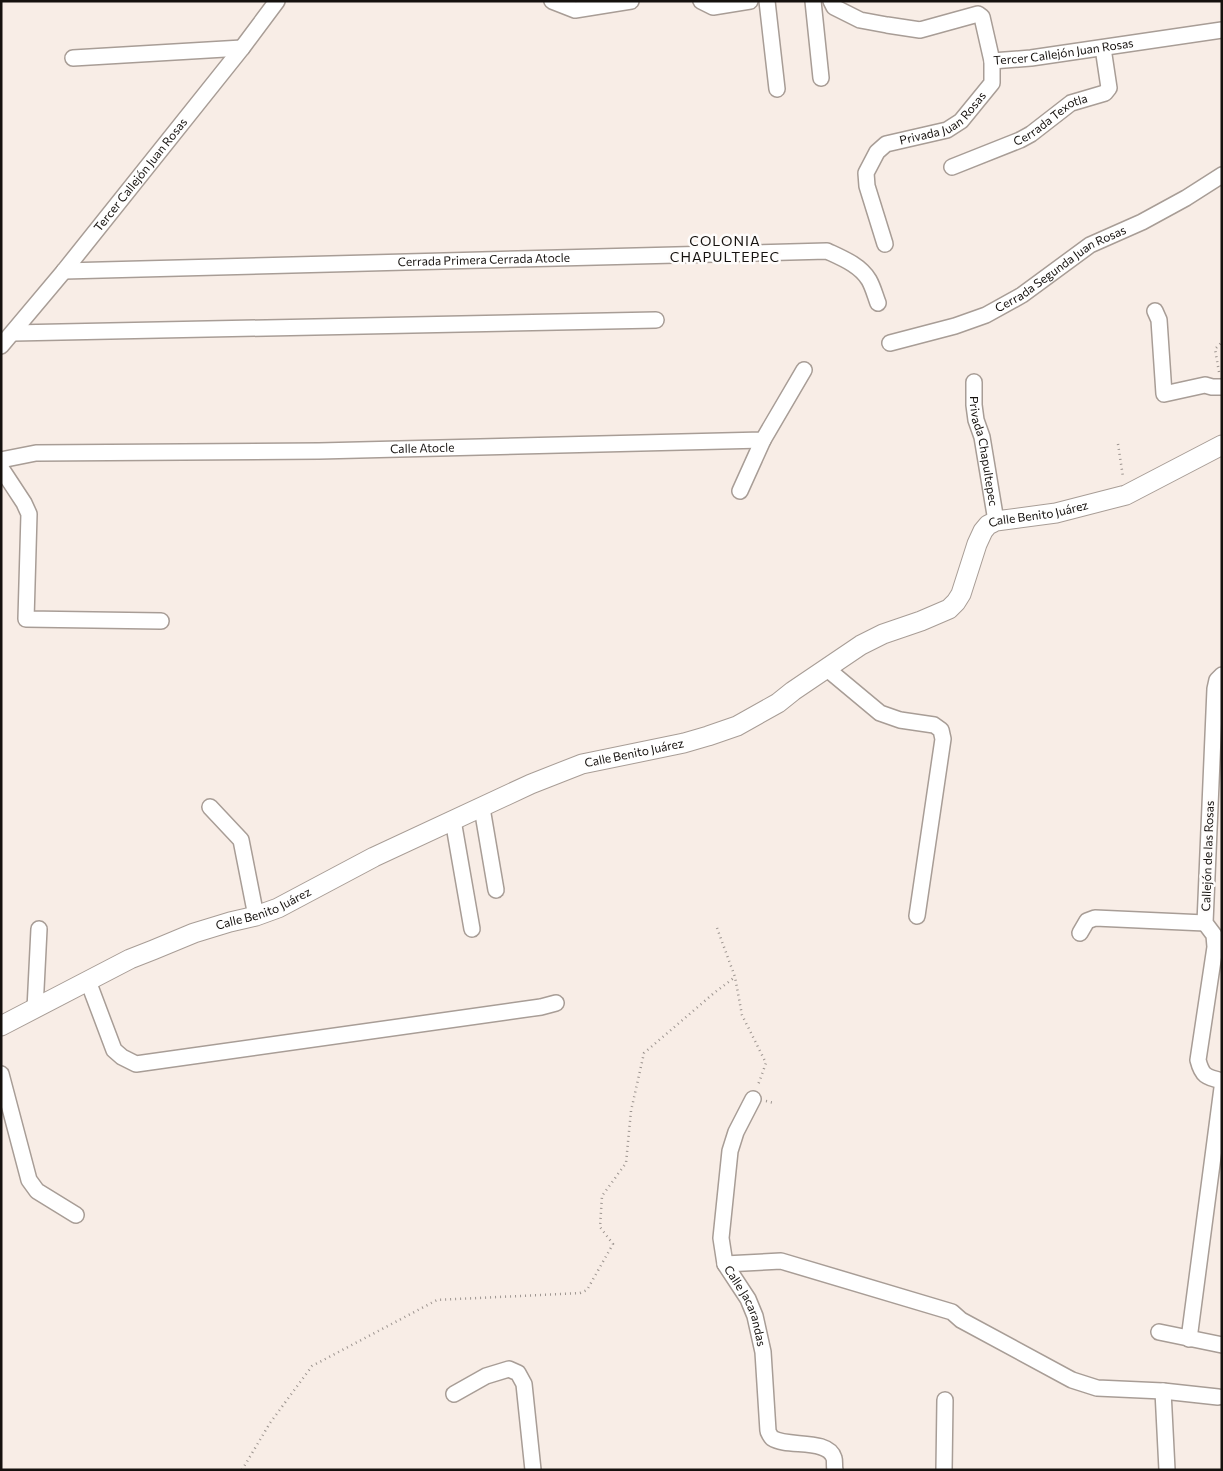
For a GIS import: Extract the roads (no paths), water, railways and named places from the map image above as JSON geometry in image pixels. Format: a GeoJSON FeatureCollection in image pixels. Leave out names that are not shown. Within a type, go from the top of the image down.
{"type":"FeatureCollection","features":[{"type":"Feature","properties":{"kind":"street","name":"Tercer Callejón Juan Rosas"},"geometry":{"type":"LineString","coordinates":[[1,346],[64,271],[242,48],[277,1]]}},
{"type":"Feature","properties":{"kind":"street"},"geometry":{"type":"LineString","coordinates":[[552,1],[575,10],[631,1]]}},
{"type":"Feature","properties":{"kind":"street"},"geometry":{"type":"LineString","coordinates":[[701,1],[713,7],[750,1]]}},
{"type":"Feature","properties":{"kind":"street"},"geometry":{"type":"LineString","coordinates":[[768,1],[777,89]]}},
{"type":"Feature","properties":{"kind":"street"},"geometry":{"type":"LineString","coordinates":[[813,1],[821,78]]}},
{"type":"Feature","properties":{"kind":"street","name":"Tercer Callejón Juan Rosas"},"geometry":{"type":"LineString","coordinates":[[831,1],[834,6],[860,20],[920,30],[978,14],[982,17],[992,61],[1031,58],[1222,30]]}},
{"type":"Feature","properties":{"kind":"street"},"geometry":{"type":"LineString","coordinates":[[72,58],[242,48]]}},
{"type":"Feature","properties":{"kind":"street","name":"Cerrada Texotla"},"geometry":{"type":"LineString","coordinates":[[952,167],[1031,134],[1071,102],[1105,93],[1109,88],[1103,48]]}},
{"type":"Feature","properties":{"kind":"street","name":"Privada Juan Rosas"},"geometry":{"type":"LineString","coordinates":[[885,244],[866,179],[866,173],[877,152],[886,144],[946,130],[961,121],[992,83],[992,61]]}},
{"type":"Feature","properties":{"kind":"street","name":"Cerrada Segunda Juan Rosas"},"geometry":{"type":"LineString","coordinates":[[890,343],[956,326],[986,315],[1022,295],[1090,245],[1142,222],[1186,198],[1222,175]]}},
{"type":"Feature","properties":{"kind":"street","name":"Cerrada Primera Cerrada Atocle"},"geometry":{"type":"LineString","coordinates":[[64,271],[827,251],[849,262],[869,279],[878,303]]}},
{"type":"Feature","properties":{"kind":"street"},"geometry":{"type":"LineString","coordinates":[[1155,311],[1159,320],[1164,394],[1205,385],[1212,388],[1221,382]]}},
{"type":"Feature","properties":{"kind":"street"},"geometry":{"type":"LineString","coordinates":[[12,333],[656,320]]}},
{"type":"Feature","properties":{"kind":"street"},"geometry":{"type":"LineString","coordinates":[[740,491],[763,440],[804,370]]}},
{"type":"Feature","properties":{"kind":"street","name":"Privada Chapultepec"},"geometry":{"type":"LineString","coordinates":[[974,382],[976,420],[982,437],[996,521]]}},
{"type":"Feature","properties":{"kind":"street","name":"Calle Atocle"},"geometry":{"type":"LineString","coordinates":[[1,460],[36,453],[318,450],[763,440]]}},
{"type":"Feature","properties":{"kind":"street","name":"Calle Benito Juárez"},"geometry":{"type":"LineString","coordinates":[[1,1026],[130,959],[194,933],[278,908],[374,857],[531,784],[582,764],[684,742],[737,726],[778,703],[826,668],[872,639],[949,609],[961,594],[977,544],[988,525],[996,521],[1056,513],[1126,495],[1222,445]]}},
{"type":"Feature","properties":{"kind":"street"},"geometry":{"type":"LineString","coordinates":[[1,468],[29,514],[26,619],[160,621]]}},
{"type":"Feature","properties":{"kind":"street"},"geometry":{"type":"LineString","coordinates":[[826,668],[880,713],[900,720],[934,725],[941,730],[944,739],[917,916]]}},
{"type":"Feature","properties":{"kind":"street","name":"Callejón de las Rosas"},"geometry":{"type":"LineString","coordinates":[[1222,675],[1217,680],[1215,689],[1205,923],[1214,935],[1215,947],[1198,1060],[1201,1070],[1206,1077],[1222,1081]]}},
{"type":"Feature","properties":{"kind":"street"},"geometry":{"type":"LineString","coordinates":[[210,807],[241,840],[256,916]]}},
{"type":"Feature","properties":{"kind":"street"},"geometry":{"type":"LineString","coordinates":[[482,808],[496,890]]}},
{"type":"Feature","properties":{"kind":"street"},"geometry":{"type":"LineString","coordinates":[[453,820],[472,929]]}},
{"type":"Feature","properties":{"kind":"street"},"geometry":{"type":"LineString","coordinates":[[1080,933],[1087,921],[1095,918],[1205,923]]}},
{"type":"Feature","properties":{"kind":"street"},"geometry":{"type":"LineString","coordinates":[[35,1009],[39,929]]}},
{"type":"Feature","properties":{"kind":"street"},"geometry":{"type":"LineString","coordinates":[[88,981],[114,1050],[122,1057],[136,1064],[556,1004]]}},
{"type":"Feature","properties":{"kind":"street"},"geometry":{"type":"LineString","coordinates":[[1,1074],[29,1180],[37,1191],[76,1215]]}},
{"type":"Feature","properties":{"kind":"street"},"geometry":{"type":"LineString","coordinates":[[1189,1338],[1222,1088]]}},
{"type":"Feature","properties":{"kind":"street","name":"Calle Jacarandas"},"geometry":{"type":"LineString","coordinates":[[754,1099],[736,1132],[730,1151],[721,1238],[725,1264],[748,1299],[755,1316],[763,1352],[768,1431],[772,1438],[791,1443],[821,1446],[828,1450],[834,1456],[835,1470]]}},
{"type":"Feature","properties":{"kind":"street"},"geometry":{"type":"LineString","coordinates":[[725,1264],[781,1261],[952,1312],[961,1320],[1072,1380],[1097,1388],[1163,1391],[1218,1397]]}},
{"type":"Feature","properties":{"kind":"street"},"geometry":{"type":"LineString","coordinates":[[1159,1332],[1222,1344]]}},
{"type":"Feature","properties":{"kind":"street"},"geometry":{"type":"LineString","coordinates":[[454,1394],[486,1376],[509,1369],[518,1373],[524,1384],[533,1470]]}},
{"type":"Feature","properties":{"kind":"street"},"geometry":{"type":"LineString","coordinates":[[1163,1391],[1167,1470]]}},
{"type":"Feature","properties":{"kind":"street"},"geometry":{"type":"LineString","coordinates":[[944,1470],[945,1400]]}},
{"type":"Feature","properties":{"kind":"district","name":"COLONIA CHAPULTEPEC"},"geometry":{"type":"Point","coordinates":[725,250]}}]}
